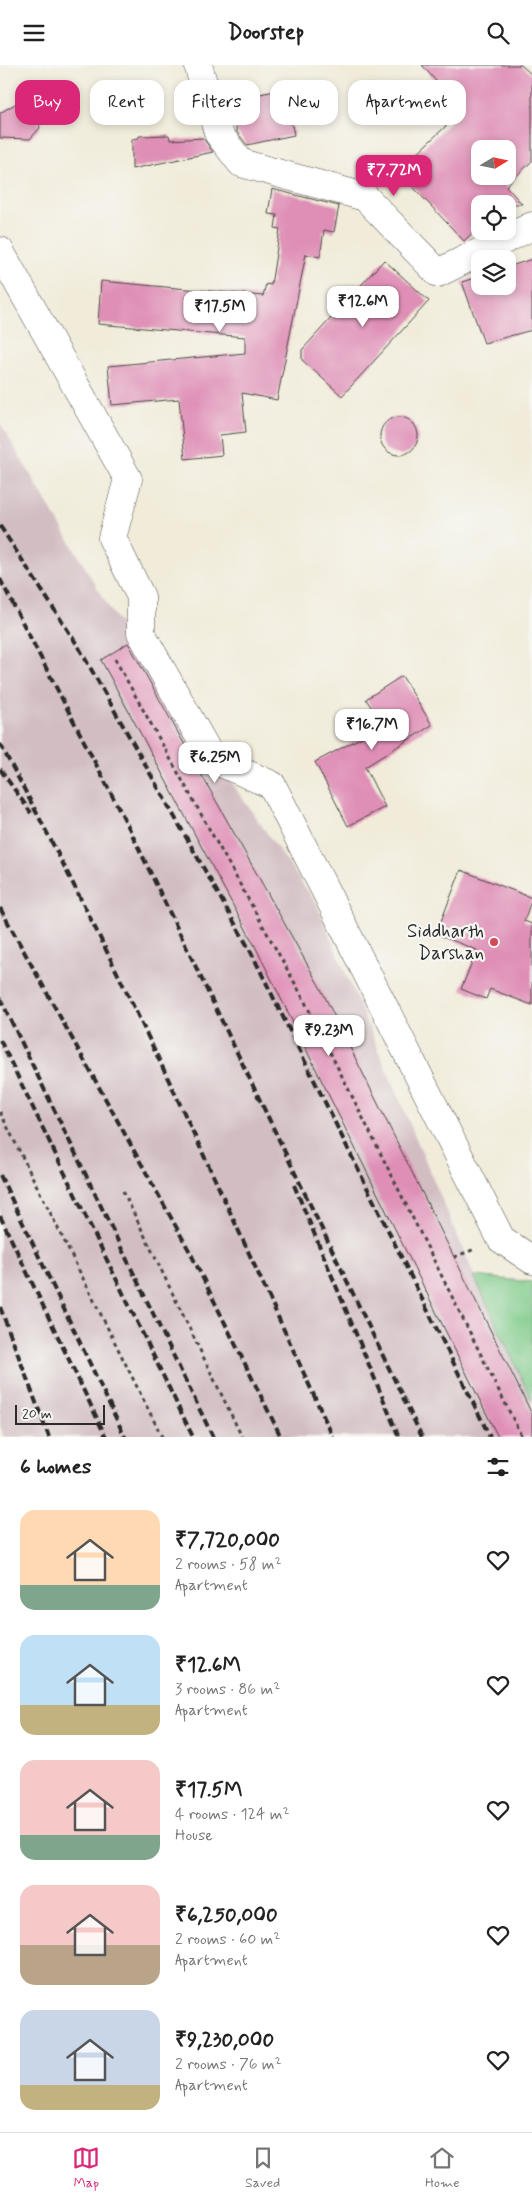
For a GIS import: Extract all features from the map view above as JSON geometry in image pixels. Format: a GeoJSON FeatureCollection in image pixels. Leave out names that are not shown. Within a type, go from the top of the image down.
{"type":"FeatureCollection","features":[{"type":"Feature","properties":{"kind":"street"},"geometry":{"type":"LineString","coordinates":[[198,65],[218,133],[241,163],[365,197],[438,273],[532,226]]}},
{"type":"Feature","properties":{"kind":"street"},"geometry":{"type":"LineString","coordinates":[[0,251],[128,479],[112,538],[141,597],[141,633],[212,759],[272,785],[501,1239],[532,1260]]}},
{"type":"Feature","properties":{"kind":"path"},"geometry":{"type":"LineString","coordinates":[[115,659],[303,998],[522,1437]]}},
{"type":"Feature","properties":{"kind":"path"},"geometry":{"type":"LineString","coordinates":[[0,1111],[162,1437]]}},
{"type":"Feature","properties":{"kind":"path"},"geometry":{"type":"LineString","coordinates":[[123,1191],[242,1437]]}},
{"type":"Feature","properties":{"kind":"shaded area"},"geometry":{"type":"Polygon","coordinates":[[[0,423],[111,611],[316,903],[474,1275],[532,1282],[532,1437],[4,1437],[0,1426],[0,423]]]}},
{"type":"Feature","properties":{"kind":"green space"},"geometry":{"type":"Polygon","coordinates":[[[474,1276],[532,1282],[532,1401],[474,1276]]]}},
{"type":"Feature","properties":{"kind":"building"},"geometry":{"type":"Polygon","coordinates":[[[422,65],[521,65],[532,75],[532,161],[516,176],[516,140],[471,140],[471,185],[507,185],[514,195],[471,195],[471,234],[464,241],[398,171],[447,125],[466,125],[466,80],[435,80],[422,65]]]}},
{"type":"Feature","properties":{"kind":"building"},"geometry":{"type":"Polygon","coordinates":[[[270,92],[270,125],[292,125],[294,135],[247,145],[237,132],[235,125],[260,125],[260,94],[270,92]]]}},
{"type":"Feature","properties":{"kind":"building"},"geometry":{"type":"Polygon","coordinates":[[[15,104],[15,125],[39,125],[40,128],[30,139],[0,138],[0,113],[15,104]]]}},
{"type":"Feature","properties":{"kind":"building"},"geometry":{"type":"Polygon","coordinates":[[[169,135],[170,140],[203,138],[213,152],[132,169],[132,139],[139,138],[139,136],[169,135]]]}},
{"type":"Feature","properties":{"kind":"building"},"geometry":{"type":"Polygon","coordinates":[[[272,189],[339,206],[334,232],[324,230],[320,257],[306,254],[277,400],[242,393],[246,432],[220,435],[222,455],[185,459],[179,399],[112,405],[108,366],[245,353],[245,337],[98,324],[101,281],[263,296],[266,284],[271,285],[280,229],[275,228],[277,215],[268,214],[272,189]]]}},
{"type":"Feature","properties":{"kind":"building"},"geometry":{"type":"Polygon","coordinates":[[[516,197],[522,204],[516,204],[516,197]]]}},
{"type":"Feature","properties":{"kind":"building"},"geometry":{"type":"Polygon","coordinates":[[[532,259],[532,330],[484,343],[462,282],[471,279],[471,295],[516,295],[516,264],[532,259]]]}},
{"type":"Feature","properties":{"kind":"building"},"geometry":{"type":"Polygon","coordinates":[[[384,260],[429,301],[342,396],[302,360],[302,350],[384,260]]]}},
{"type":"Feature","properties":{"kind":"building"},"geometry":{"type":"Polygon","coordinates":[[[399,417],[413,422],[418,436],[413,450],[399,455],[385,450],[380,436],[385,422],[399,417]]]}},
{"type":"Feature","properties":{"kind":"building"},"geometry":{"type":"Polygon","coordinates":[[[128,643],[321,989],[532,1414],[532,1437],[498,1437],[256,948],[101,660],[128,643]]]}},
{"type":"Feature","properties":{"kind":"building"},"geometry":{"type":"Polygon","coordinates":[[[402,676],[432,725],[365,767],[385,807],[348,826],[315,762],[383,726],[366,699],[402,676]]]}},
{"type":"Feature","properties":{"kind":"building","name":"Siddharth Darshan"},"geometry":{"type":"Polygon","coordinates":[[[461,870],[532,898],[524,921],[532,924],[532,1005],[490,989],[486,999],[461,989],[477,950],[436,934],[461,870]]]}},
{"type":"Feature","properties":{"kind":"railway"},"geometry":{"type":"LineString","coordinates":[[0,526],[78,646],[251,952],[490,1437]]}},
{"type":"Feature","properties":{"kind":"railway"},"geometry":{"type":"LineString","coordinates":[[0,579],[129,828],[422,1437]]}},
{"type":"Feature","properties":{"kind":"railway"},"geometry":{"type":"LineString","coordinates":[[0,744],[131,1001],[333,1437]]}},
{"type":"Feature","properties":{"kind":"railway"},"geometry":{"type":"LineString","coordinates":[[0,769],[31,813]]}},
{"type":"Feature","properties":{"kind":"railway"},"geometry":{"type":"LineString","coordinates":[[0,908],[190,1252],[281,1437]]}},
{"type":"Feature","properties":{"kind":"railway"},"geometry":{"type":"LineString","coordinates":[[0,998],[213,1437]]}},
{"type":"Feature","properties":{"kind":"railway"},"geometry":{"type":"LineString","coordinates":[[0,1040],[193,1437]]}},
{"type":"Feature","properties":{"kind":"railway"},"geometry":{"type":"LineString","coordinates":[[0,1175],[125,1437]]}},
{"type":"Feature","properties":{"kind":"railway"},"geometry":{"type":"LineString","coordinates":[[294,1185],[399,1437]]}},
{"type":"Feature","properties":{"kind":"railway"},"geometry":{"type":"LineString","coordinates":[[0,1216],[106,1437]]}},
{"type":"Feature","properties":{"kind":"railway"},"geometry":{"type":"LineString","coordinates":[[0,1307],[49,1437]]}},
{"type":"Feature","properties":{"kind":"place","name":"Siddharth Darshan"},"geometry":{"type":"Point","coordinates":[494,942]}}]}
